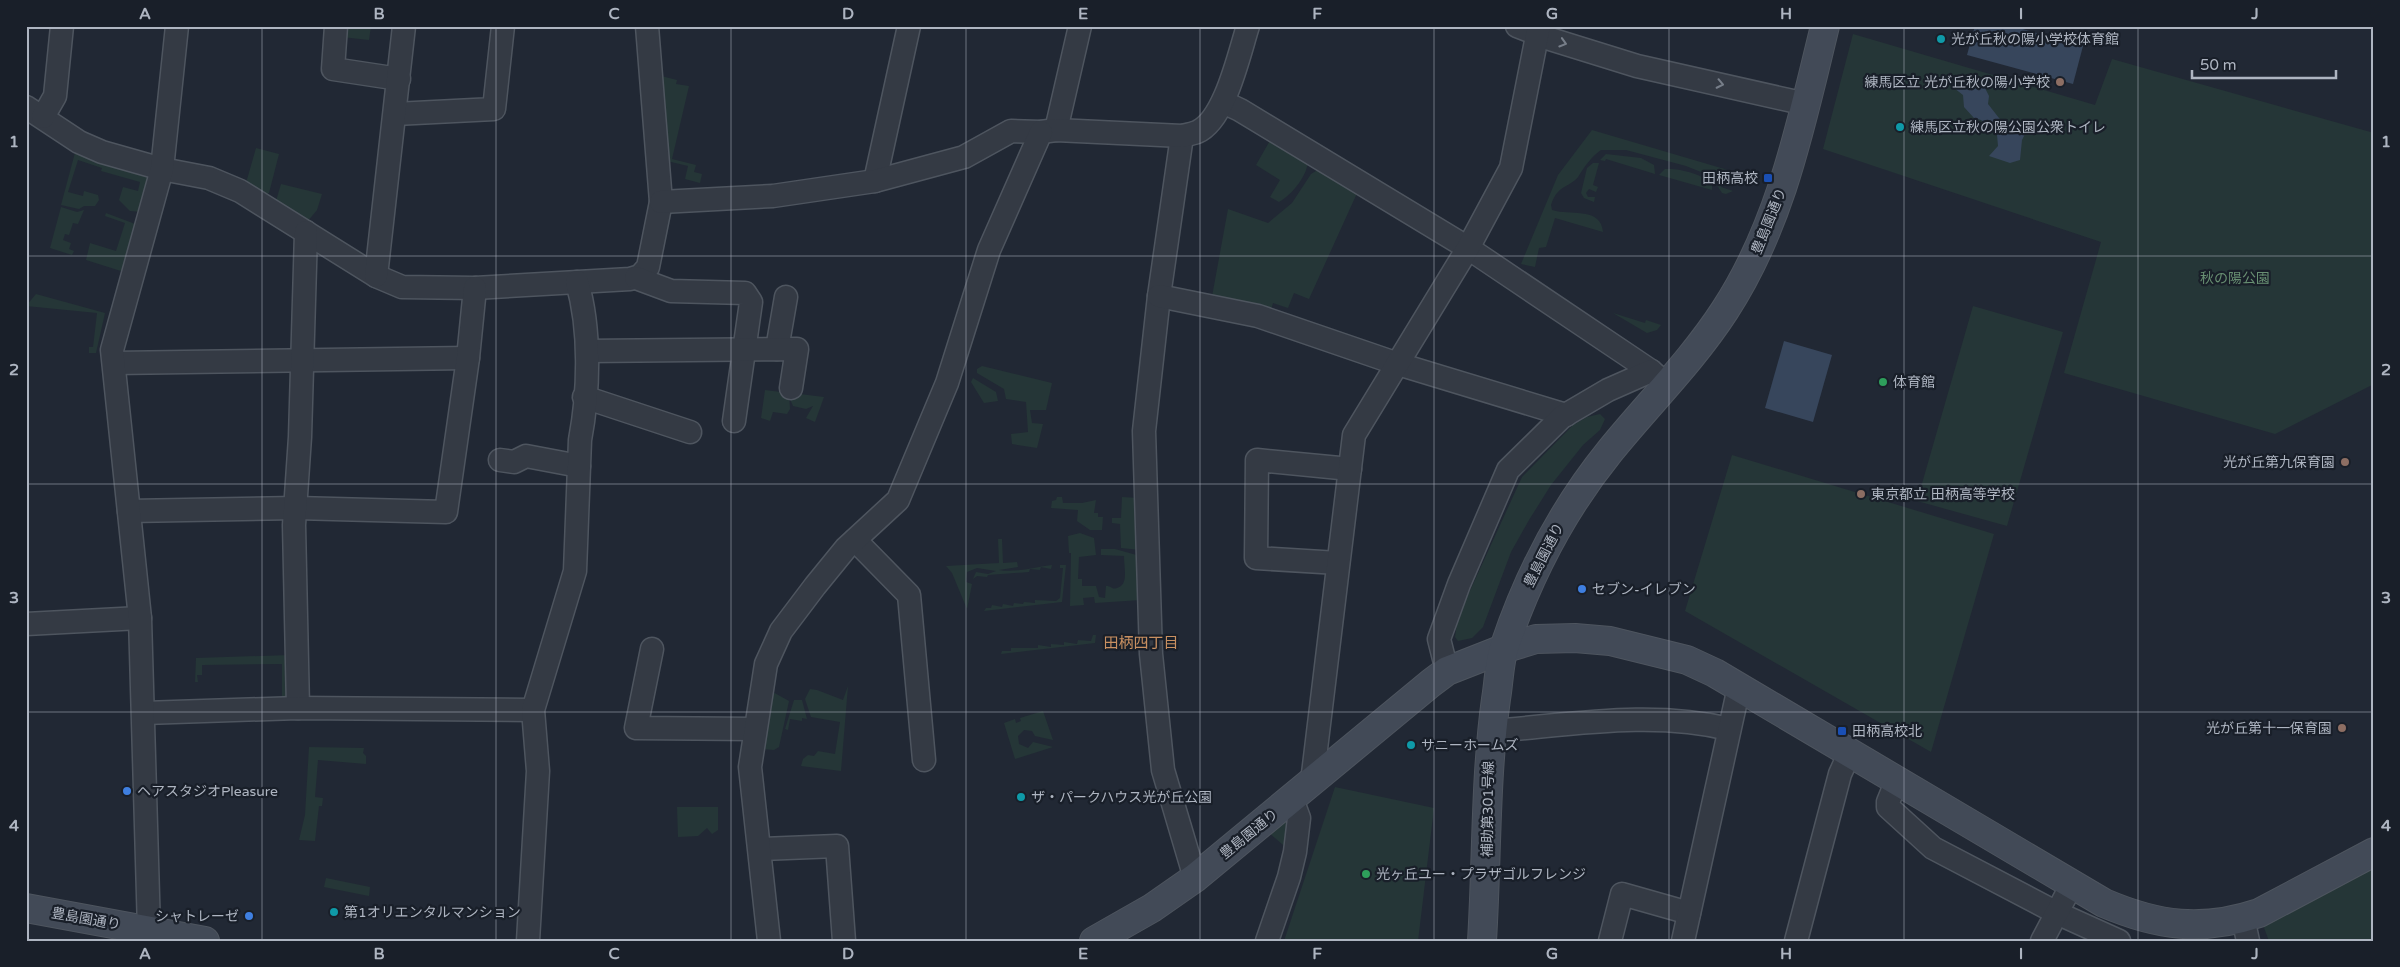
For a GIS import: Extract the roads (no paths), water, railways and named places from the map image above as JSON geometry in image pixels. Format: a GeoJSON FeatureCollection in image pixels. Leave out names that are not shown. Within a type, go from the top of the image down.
{"type":"FeatureCollection","features":[{"type":"Feature","properties":{"kind":"street"},"geometry":{"type":"LineString","coordinates":[[62,26],[55,96],[34,112],[79,142],[102,152],[162,169],[222,182],[246,194],[376,276],[402,287],[475,288],[636,278],[671,291],[745,293],[751,302],[734,421]]}},
{"type":"Feature","properties":{"kind":"street"},"geometry":{"type":"LineString","coordinates":[[149,930],[140,618],[112,350],[162,169],[176,26]]}},
{"type":"Feature","properties":{"kind":"street"},"geometry":{"type":"LineString","coordinates":[[336,26],[331,65],[333,69],[399,80]]}},
{"type":"Feature","properties":{"kind":"street"},"geometry":{"type":"LineString","coordinates":[[376,276],[404,26]]}},
{"type":"Feature","properties":{"kind":"street"},"geometry":{"type":"LineString","coordinates":[[395,114],[494,109],[503,26]]}},
{"type":"Feature","properties":{"kind":"street"},"geometry":{"type":"LineString","coordinates":[[636,278],[648,267],[661,202],[647,26]]}},
{"type":"Feature","properties":{"kind":"street"},"geometry":{"type":"LineString","coordinates":[[875,182],[909,26]]}},
{"type":"Feature","properties":{"kind":"street"},"geometry":{"type":"LineString","coordinates":[[769,941],[760,849],[750,777],[755,729],[766,664],[781,631],[846,548],[894,505],[905,483],[947,383],[989,250],[1048,131],[1080,26]]}},
{"type":"Feature","properties":{"kind":"street"},"geometry":{"type":"LineString","coordinates":[[661,202],[773,196],[875,182],[964,157],[1011,131],[1182,136],[1198,132],[1210,122],[1223,102],[1248,26]]}},
{"type":"Feature","properties":{"kind":"street","name":"豊島園通り"},"geometry":{"type":"LineString","coordinates":[[1094,941],[1152,908],[1195,878],[1447,671],[1504,648],[1522,596],[1543,552],[1563,517],[1610,452],[1659,378],[1713,329],[1727,308],[1756,254],[1786,178],[1826,26]]}},
{"type":"Feature","properties":{"kind":"street"},"geometry":{"type":"LineString","coordinates":[[1266,941],[1289,877],[1294,852],[1338,563],[1354,435],[1468,248],[1510,168],[1531,29],[1637,66],[1806,104]]}},
{"type":"Feature","properties":{"kind":"street"},"geometry":{"type":"LineString","coordinates":[[1223,102],[1249,115],[1468,248],[1659,378]]}},
{"type":"Feature","properties":{"kind":"street"},"geometry":{"type":"LineString","coordinates":[[1182,136],[1159,296],[1144,431],[1150,654],[1163,770],[1195,878]]}},
{"type":"Feature","properties":{"kind":"street"},"geometry":{"type":"LineString","coordinates":[[298,708],[294,525],[306,232]]}},
{"type":"Feature","properties":{"kind":"street"},"geometry":{"type":"LineString","coordinates":[[528,941],[538,771],[533,710],[575,571],[580,440],[588,351],[577,282]]}},
{"type":"Feature","properties":{"kind":"street"},"geometry":{"type":"LineString","coordinates":[[129,511],[296,508],[446,512],[468,358],[475,288]]}},
{"type":"Feature","properties":{"kind":"street"},"geometry":{"type":"LineString","coordinates":[[1159,296],[1258,316],[1398,364],[1566,414]]}},
{"type":"Feature","properties":{"kind":"street"},"geometry":{"type":"LineString","coordinates":[[777,349],[786,297]]}},
{"type":"Feature","properties":{"kind":"street"},"geometry":{"type":"LineString","coordinates":[[588,351],[797,349],[791,388]]}},
{"type":"Feature","properties":{"kind":"street"},"geometry":{"type":"LineString","coordinates":[[114,363],[468,358]]}},
{"type":"Feature","properties":{"kind":"street"},"geometry":{"type":"LineString","coordinates":[[1447,671],[1439,639],[1459,584],[1508,470],[1566,414],[1608,390],[1659,378]]}},
{"type":"Feature","properties":{"kind":"street"},"geometry":{"type":"LineString","coordinates":[[584,397],[690,432]]}},
{"type":"Feature","properties":{"kind":"street"},"geometry":{"type":"LineString","coordinates":[[500,460],[514,462],[526,456],[580,466]]}},
{"type":"Feature","properties":{"kind":"street"},"geometry":{"type":"LineString","coordinates":[[1338,563],[1256,558],[1257,460],[1350,469]]}},
{"type":"Feature","properties":{"kind":"street"},"geometry":{"type":"LineString","coordinates":[[855,540],[909,595],[924,760]]}},
{"type":"Feature","properties":{"kind":"street"},"geometry":{"type":"LineString","coordinates":[[26,624],[140,618]]}},
{"type":"Feature","properties":{"kind":"street"},"geometry":{"type":"LineString","coordinates":[[1504,648],[1536,639],[1575,638],[1610,641],[1687,660],[1739,686],[2104,903],[2186,933],[2246,930],[2284,902],[2374,852]]}},
{"type":"Feature","properties":{"kind":"street","name":"補助第301号線"},"geometry":{"type":"LineString","coordinates":[[1482,941],[1487,870],[1487,780],[1504,648]]}},
{"type":"Feature","properties":{"kind":"street"},"geometry":{"type":"LineString","coordinates":[[652,650],[636,728],[755,729]]}},
{"type":"Feature","properties":{"kind":"street"},"geometry":{"type":"LineString","coordinates":[[1684,941],[1739,686]]}},
{"type":"Feature","properties":{"kind":"street"},"geometry":{"type":"LineString","coordinates":[[144,713],[298,708],[533,710]]}},
{"type":"Feature","properties":{"kind":"street"},"geometry":{"type":"LineString","coordinates":[[1492,731],[1658,720],[1702,722],[1730,729]]}},
{"type":"Feature","properties":{"kind":"street"},"geometry":{"type":"LineString","coordinates":[[1796,941],[1840,774],[1850,752]]}},
{"type":"Feature","properties":{"kind":"street"},"geometry":{"type":"LineString","coordinates":[[1897,780],[1888,802],[1888,807],[1933,848],[2057,913],[2118,941]]}},
{"type":"Feature","properties":{"kind":"street"},"geometry":{"type":"LineString","coordinates":[[760,849],[837,846],[844,941]]}},
{"type":"Feature","properties":{"kind":"street"},"geometry":{"type":"LineString","coordinates":[[2042,941],[2072,884]]}},
{"type":"Feature","properties":{"kind":"street"},"geometry":{"type":"LineString","coordinates":[[1610,941],[1622,894],[1689,914]]}},
{"type":"Feature","properties":{"kind":"street","name":"豊島園通り"},"geometry":{"type":"LineString","coordinates":[[26,908],[205,941]]}},
{"type":"Feature","properties":{"kind":"water"},"geometry":{"type":"Polygon","coordinates":[[[1975,26],[2012,26],[2083,46],[2073,84],[1967,55],[1975,26]]]}},
{"type":"Feature","properties":{"kind":"water"},"geometry":{"type":"Polygon","coordinates":[[[1960,82],[1985,88],[1989,96],[1988,104],[2006,127],[2012,127],[2015,119],[2025,134],[2022,140],[2020,160],[2010,163],[1989,156],[1998,146],[1997,135],[1981,120],[1974,118],[1964,107],[1963,95],[1954,88],[1955,84],[1960,82]]]}},
{"type":"Feature","properties":{"kind":"water"},"geometry":{"type":"Polygon","coordinates":[[[1784,341],[1832,355],[1813,422],[1765,408],[1784,341]]]}},
{"type":"Feature","properties":{"kind":"place","name":"光が丘秋の陽小学校体育館"},"geometry":{"type":"Point","coordinates":[1941,39]}},
{"type":"Feature","properties":{"kind":"place","name":"練馬区立 光が丘秋の陽小学校"},"geometry":{"type":"Point","coordinates":[2060,82]}},
{"type":"Feature","properties":{"kind":"place","name":"練馬区立秋の陽公園公衆トイレ"},"geometry":{"type":"Point","coordinates":[1900,127]}},
{"type":"Feature","properties":{"kind":"place","name":"田柄高校"},"geometry":{"type":"Point","coordinates":[1768,178]}},
{"type":"Feature","properties":{"kind":"place","name":"体育館"},"geometry":{"type":"Point","coordinates":[1883,382]}},
{"type":"Feature","properties":{"kind":"place","name":"光が丘第九保育園"},"geometry":{"type":"Point","coordinates":[2345,462]}},
{"type":"Feature","properties":{"kind":"place","name":"東京都立 田柄高等学校"},"geometry":{"type":"Point","coordinates":[1861,494]}},
{"type":"Feature","properties":{"kind":"place","name":"セブン-イレブン"},"geometry":{"type":"Point","coordinates":[1582,589]}},
{"type":"Feature","properties":{"kind":"place","name":"光が丘第十一保育園"},"geometry":{"type":"Point","coordinates":[2342,728]}},
{"type":"Feature","properties":{"kind":"place","name":"田柄高校北"},"geometry":{"type":"Point","coordinates":[1842,731]}},
{"type":"Feature","properties":{"kind":"place","name":"サニーホームズ"},"geometry":{"type":"Point","coordinates":[1411,745]}},
{"type":"Feature","properties":{"kind":"place","name":"ヘアスタジオPleasure"},"geometry":{"type":"Point","coordinates":[127,791]}},
{"type":"Feature","properties":{"kind":"place","name":"ザ・パークハウス光が丘公園"},"geometry":{"type":"Point","coordinates":[1021,797]}},
{"type":"Feature","properties":{"kind":"place","name":"光ヶ丘ユー・プラザゴルフレンジ"},"geometry":{"type":"Point","coordinates":[1366,874]}},
{"type":"Feature","properties":{"kind":"place","name":"第1オリエンタルマンション"},"geometry":{"type":"Point","coordinates":[334,912]}},
{"type":"Feature","properties":{"kind":"place","name":"シャトレーゼ"},"geometry":{"type":"Point","coordinates":[249,916]}},
{"type":"Feature","properties":{"kind":"district","name":"田柄四丁目"},"geometry":{"type":"Point","coordinates":[1141,643]}},
{"type":"Feature","properties":{"kind":"park label","name":"秋の陽公園"},"geometry":{"type":"Point","coordinates":[2235,278]}}]}
